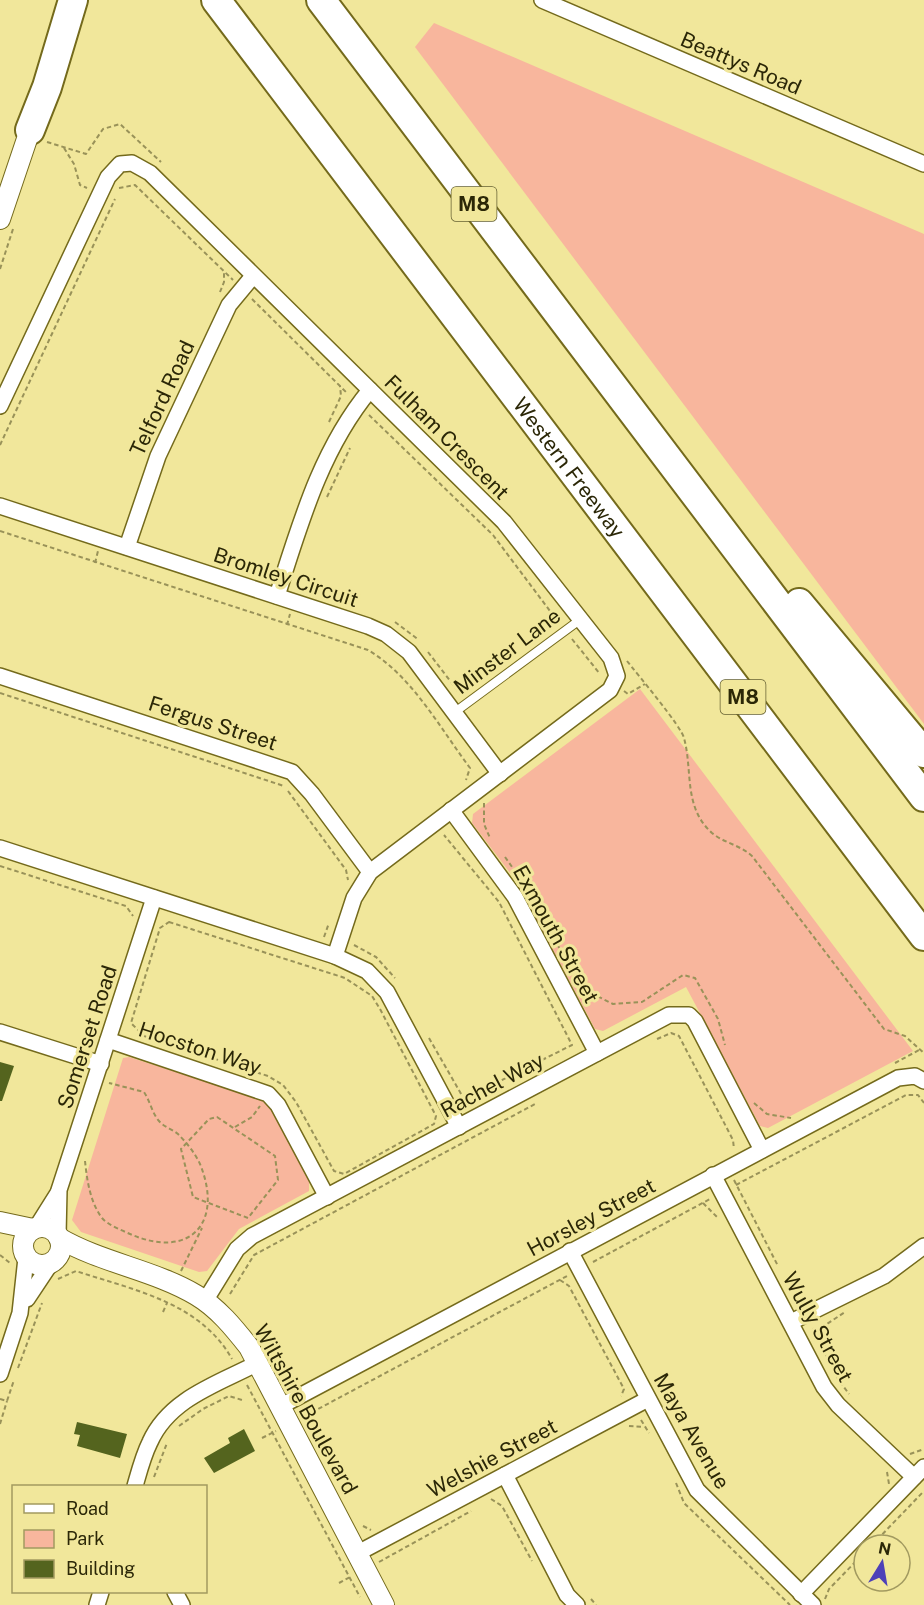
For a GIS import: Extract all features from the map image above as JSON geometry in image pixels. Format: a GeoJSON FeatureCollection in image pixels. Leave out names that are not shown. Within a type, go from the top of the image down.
{"type":"FeatureCollection","features":[{"type":"Feature","properties":{"kind":"highway"},"geometry":{"type":"LineString","coordinates":[[36,135],[56,0]]}},
{"type":"Feature","properties":{"kind":"highway"},"geometry":{"type":"LineString","coordinates":[[36,135],[47,87],[73,0]]}},
{"type":"Feature","properties":{"kind":"highway"},"geometry":{"type":"LineString","coordinates":[[203,0],[264,80],[367,202]]}},
{"type":"Feature","properties":{"kind":"highway","name":"Western Freeway"},"geometry":{"type":"LineString","coordinates":[[216,0],[924,936]]}},
{"type":"Feature","properties":{"kind":"highway","name":"M8"},"geometry":{"type":"LineString","coordinates":[[321,0],[924,797]]}},
{"type":"Feature","properties":{"kind":"highway"},"geometry":{"type":"LineString","coordinates":[[629,406],[857,670],[924,753]]}},
{"type":"Feature","properties":{"kind":"street","name":"Beattys Road"},"geometry":{"type":"LineString","coordinates":[[542,0],[924,164]]}},
{"type":"Feature","properties":{"kind":"street"},"geometry":{"type":"LineString","coordinates":[[0,219],[36,135]]}},
{"type":"Feature","properties":{"kind":"street","name":"Fulham Crescent"},"geometry":{"type":"LineString","coordinates":[[0,406],[108,177],[120,164],[132,163],[144,169],[504,522],[611,658],[615,667],[615,683]]}},
{"type":"Feature","properties":{"kind":"street","name":"Telford Road"},"geometry":{"type":"LineString","coordinates":[[127,547],[155,461],[230,305],[241,288],[253,276]]}},
{"type":"Feature","properties":{"kind":"street"},"geometry":{"type":"LineString","coordinates":[[277,596],[306,506],[346,419],[370,390]]}},
{"type":"Feature","properties":{"kind":"street","name":"Bromley Circuit"},"geometry":{"type":"LineString","coordinates":[[0,506],[368,626],[399,642],[496,768]]}},
{"type":"Feature","properties":{"kind":"street","name":"Fergus Street"},"geometry":{"type":"LineString","coordinates":[[0,676],[292,772],[312,794],[366,867]]}},
{"type":"Feature","properties":{"kind":"street"},"geometry":{"type":"LineString","coordinates":[[343,948],[354,898],[366,867],[455,816],[496,768],[610,690],[615,683]]}},
{"type":"Feature","properties":{"kind":"street","name":"Exmouth Street"},"geometry":{"type":"LineString","coordinates":[[455,816],[515,897],[597,1053]]}},
{"type":"Feature","properties":{"kind":"street"},"geometry":{"type":"LineString","coordinates":[[0,848],[154,898],[343,948],[387,992],[459,1126]]}},
{"type":"Feature","properties":{"kind":"street","name":"Somerset Road"},"geometry":{"type":"LineString","coordinates":[[34,1228],[59,1190],[154,898]]}},
{"type":"Feature","properties":{"kind":"street","name":"Rachel Way"},"geometry":{"type":"LineString","coordinates":[[204,1301],[243,1242],[669,1014],[689,1015],[700,1029],[762,1150]]}},
{"type":"Feature","properties":{"kind":"street"},"geometry":{"type":"LineString","coordinates":[[0,1032],[100,1064]]}},
{"type":"Feature","properties":{"kind":"street","name":"Hocston Way"},"geometry":{"type":"LineString","coordinates":[[108,1040],[268,1094],[278,1105],[327,1197]]}},
{"type":"Feature","properties":{"kind":"street","name":"Horsley Street"},"geometry":{"type":"LineString","coordinates":[[279,1407],[898,1078],[915,1076],[924,1081]]}},
{"type":"Feature","properties":{"kind":"street","name":"Wully Street"},"geometry":{"type":"LineString","coordinates":[[714,1175],[824,1387],[838,1405],[919,1472]]}},
{"type":"Feature","properties":{"kind":"street","name":"Somerset Road"},"geometry":{"type":"LineString","coordinates":[[59,1190],[59,1237]]}},
{"type":"Feature","properties":{"kind":"street"},"geometry":{"type":"LineString","coordinates":[[0,1222],[34,1228],[46,1227],[59,1237],[61,1250],[55,1267],[37,1280],[20,1313],[0,1374]]}},
{"type":"Feature","properties":{"kind":"street"},"geometry":{"type":"LineString","coordinates":[[20,1313],[24,1238],[34,1228]]}},
{"type":"Feature","properties":{"kind":"street"},"geometry":{"type":"LineString","coordinates":[[0,1233],[40,1265],[55,1267]]}},
{"type":"Feature","properties":{"kind":"street","name":"Wiltshire Boulevard"},"geometry":{"type":"LineString","coordinates":[[59,1237],[171,1294],[204,1301],[237,1331],[248,1368],[279,1407],[280,1429],[356,1554],[384,1605]]}},
{"type":"Feature","properties":{"kind":"street"},"geometry":{"type":"LineString","coordinates":[[791,1322],[884,1276],[924,1246]]}},
{"type":"Feature","properties":{"kind":"street","name":"Maya Avenue"},"geometry":{"type":"LineString","coordinates":[[570,1251],[697,1490],[819,1602]]}},
{"type":"Feature","properties":{"kind":"street","name":"Wiltshire Boulevard"},"geometry":{"type":"LineString","coordinates":[[55,1267],[76,1259],[113,1263]]}},
{"type":"Feature","properties":{"kind":"street"},"geometry":{"type":"LineString","coordinates":[[135,1485],[150,1441],[168,1416],[181,1403],[248,1368]]}},
{"type":"Feature","properties":{"kind":"street","name":"Welshie Street"},"geometry":{"type":"LineString","coordinates":[[356,1554],[648,1399]]}},
{"type":"Feature","properties":{"kind":"street"},"geometry":{"type":"LineString","coordinates":[[806,1589],[919,1472]]}},
{"type":"Feature","properties":{"kind":"street"},"geometry":{"type":"LineString","coordinates":[[505,1475],[567,1595],[577,1605]]}},
{"type":"Feature","properties":{"kind":"lane","name":"Minster Lane"},"geometry":{"type":"LineString","coordinates":[[455,712],[581,619]]}},
{"type":"Feature","properties":{"kind":"path"},"geometry":{"type":"LineString","coordinates":[[36,135],[64,148],[86,154],[103,129],[120,124],[168,169]]}},
{"type":"Feature","properties":{"kind":"path"},"geometry":{"type":"LineString","coordinates":[[0,445],[115,199],[80,185],[74,164],[64,148]]}},
{"type":"Feature","properties":{"kind":"path"},"geometry":{"type":"LineString","coordinates":[[119,188],[135,184],[493,535],[600,674],[599,678]]}},
{"type":"Feature","properties":{"kind":"path"},"geometry":{"type":"LineString","coordinates":[[364,418],[373,418],[387,407]]}},
{"type":"Feature","properties":{"kind":"path"},"geometry":{"type":"LineString","coordinates":[[323,506],[354,439]]}},
{"type":"Feature","properties":{"kind":"path"},"geometry":{"type":"LineString","coordinates":[[0,531],[368,650],[390,665],[470,768],[484,824],[492,841]]}},
{"type":"Feature","properties":{"kind":"path"},"geometry":{"type":"LineString","coordinates":[[287,625],[300,576]]}},
{"type":"Feature","properties":{"kind":"path"},"geometry":{"type":"LineString","coordinates":[[623,655],[684,736],[688,787],[695,807],[712,832],[742,847],[752,856],[884,1029],[905,1036],[924,1053]]}},
{"type":"Feature","properties":{"kind":"path"},"geometry":{"type":"LineString","coordinates":[[615,683],[628,694]]}},
{"type":"Feature","properties":{"kind":"path"},"geometry":{"type":"LineString","coordinates":[[619,700],[645,684]]}},
{"type":"Feature","properties":{"kind":"path"},"geometry":{"type":"LineString","coordinates":[[0,693],[285,786],[346,870],[348,880]]}},
{"type":"Feature","properties":{"kind":"path"},"geometry":{"type":"LineString","coordinates":[[425,1030],[464,1099],[572,1045],[499,902],[443,835],[455,816],[496,768]]}},
{"type":"Feature","properties":{"kind":"path"},"geometry":{"type":"LineString","coordinates":[[504,856],[523,882]]}},
{"type":"Feature","properties":{"kind":"path"},"geometry":{"type":"LineString","coordinates":[[0,866],[126,906],[134,917]]}},
{"type":"Feature","properties":{"kind":"path"},"geometry":{"type":"LineString","coordinates":[[344,885],[366,867]]}},
{"type":"Feature","properties":{"kind":"path"},"geometry":{"type":"LineString","coordinates":[[332,917],[323,939],[343,948],[375,957],[397,982]]}},
{"type":"Feature","properties":{"kind":"path"},"geometry":{"type":"LineString","coordinates":[[170,922],[309,964],[345,978],[372,996],[436,1116],[434,1124],[344,1174],[334,1171],[283,1084],[268,1076],[144,1036],[131,1023],[160,928],[170,922]]}},
{"type":"Feature","properties":{"kind":"path"},"geometry":{"type":"LineString","coordinates":[[343,948],[357,935]]}},
{"type":"Feature","properties":{"kind":"path"},"geometry":{"type":"LineString","coordinates":[[556,941],[578,980],[597,996],[613,1004],[642,1002],[683,975],[695,978],[717,1019],[727,1053]]}},
{"type":"Feature","properties":{"kind":"path"},"geometry":{"type":"LineString","coordinates":[[653,1040],[671,1033],[679,1036],[733,1140],[734,1150],[728,1153]]}},
{"type":"Feature","properties":{"kind":"path"},"geometry":{"type":"LineString","coordinates":[[891,1065],[921,1049]]}},
{"type":"Feature","properties":{"kind":"path"},"geometry":{"type":"LineString","coordinates":[[110,1083],[144,1092],[159,1122],[185,1142],[200,1164],[208,1204],[201,1234],[163,1312]]}},
{"type":"Feature","properties":{"kind":"path"},"geometry":{"type":"LineString","coordinates":[[234,1127],[252,1117],[268,1094]]}},
{"type":"Feature","properties":{"kind":"path"},"geometry":{"type":"LineString","coordinates":[[262,1438],[906,1095],[918,1095],[924,1103]]}},
{"type":"Feature","properties":{"kind":"path"},"geometry":{"type":"LineString","coordinates":[[748,1098],[767,1114],[791,1118]]}},
{"type":"Feature","properties":{"kind":"path"},"geometry":{"type":"LineString","coordinates":[[230,1294],[254,1255],[541,1101]]}},
{"type":"Feature","properties":{"kind":"path"},"geometry":{"type":"LineString","coordinates":[[221,1117],[234,1127],[275,1156],[279,1177],[248,1218],[193,1197],[181,1149],[185,1142],[213,1118],[221,1117]]}},
{"type":"Feature","properties":{"kind":"path"},"geometry":{"type":"LineString","coordinates":[[85,1161],[94,1202],[102,1218],[118,1228],[142,1238],[169,1243],[191,1236],[203,1225]]}},
{"type":"Feature","properties":{"kind":"path"},"geometry":{"type":"LineString","coordinates":[[703,1203],[714,1212],[720,1222]]}},
{"type":"Feature","properties":{"kind":"path"},"geometry":{"type":"LineString","coordinates":[[55,1267],[171,1294],[189,1314],[208,1328],[248,1368],[280,1429],[364,1605]]}},
{"type":"Feature","properties":{"kind":"path"},"geometry":{"type":"LineString","coordinates":[[560,1280],[569,1286],[624,1389],[620,1399]]}},
{"type":"Feature","properties":{"kind":"path"},"geometry":{"type":"LineString","coordinates":[[0,1424],[43,1302]]}},
{"type":"Feature","properties":{"kind":"path"},"geometry":{"type":"LineString","coordinates":[[173,1434],[179,1426],[212,1404],[229,1396],[242,1400]]}},
{"type":"Feature","properties":{"kind":"path"},"geometry":{"type":"LineString","coordinates":[[0,1399],[7,1401]]}},
{"type":"Feature","properties":{"kind":"path"},"geometry":{"type":"LineString","coordinates":[[153,1479],[168,1441]]}},
{"type":"Feature","properties":{"kind":"path"},"geometry":{"type":"LineString","coordinates":[[881,1492],[889,1483],[887,1471]]}},
{"type":"Feature","properties":{"kind":"path"},"geometry":{"type":"LineString","coordinates":[[884,1533],[924,1491]]}},
{"type":"Feature","properties":{"kind":"path"},"geometry":{"type":"LineString","coordinates":[[491,1499],[502,1506],[534,1566]]}},
{"type":"Feature","properties":{"kind":"path"},"geometry":{"type":"LineString","coordinates":[[382,1561],[471,1510]]}},
{"type":"Feature","properties":{"kind":"path"},"geometry":{"type":"LineString","coordinates":[[363,1526],[372,1530]]}},
{"type":"Feature","properties":{"kind":"path"},"geometry":{"type":"LineString","coordinates":[[819,1602],[852,1565]]}},
{"type":"Feature","properties":{"kind":"path"},"geometry":{"type":"LineString","coordinates":[[806,1589],[819,1602],[832,1605]]}},
{"type":"Feature","properties":{"kind":"green space"},"geometry":{"type":"Polygon","coordinates":[[[434,23],[924,234],[924,724],[415,47],[434,23]]]}},
{"type":"Feature","properties":{"kind":"green space"},"geometry":{"type":"Polygon","coordinates":[[[640,689],[913,1051],[768,1128],[760,1126],[686,987],[603,1031],[595,1029],[517,882],[472,823],[473,814],[640,689]]]}},
{"type":"Feature","properties":{"kind":"green space"},"geometry":{"type":"Polygon","coordinates":[[[129,1057],[261,1099],[274,1111],[309,1179],[309,1191],[239,1229],[207,1271],[199,1272],[81,1232],[72,1220],[123,1058],[129,1057]]]}},
{"type":"Feature","properties":{"kind":"building"},"geometry":{"type":"Polygon","coordinates":[[[0,1062],[14,1066],[2,1101],[0,1101],[0,1062]]]}},
{"type":"Feature","properties":{"kind":"building"},"geometry":{"type":"Polygon","coordinates":[[[77,1422],[127,1434],[120,1458],[77,1446],[80,1435],[74,1434],[77,1422]]]}},
{"type":"Feature","properties":{"kind":"building"},"geometry":{"type":"Polygon","coordinates":[[[244,1429],[255,1451],[214,1473],[204,1458],[230,1443],[228,1438],[244,1429]]]}}]}
